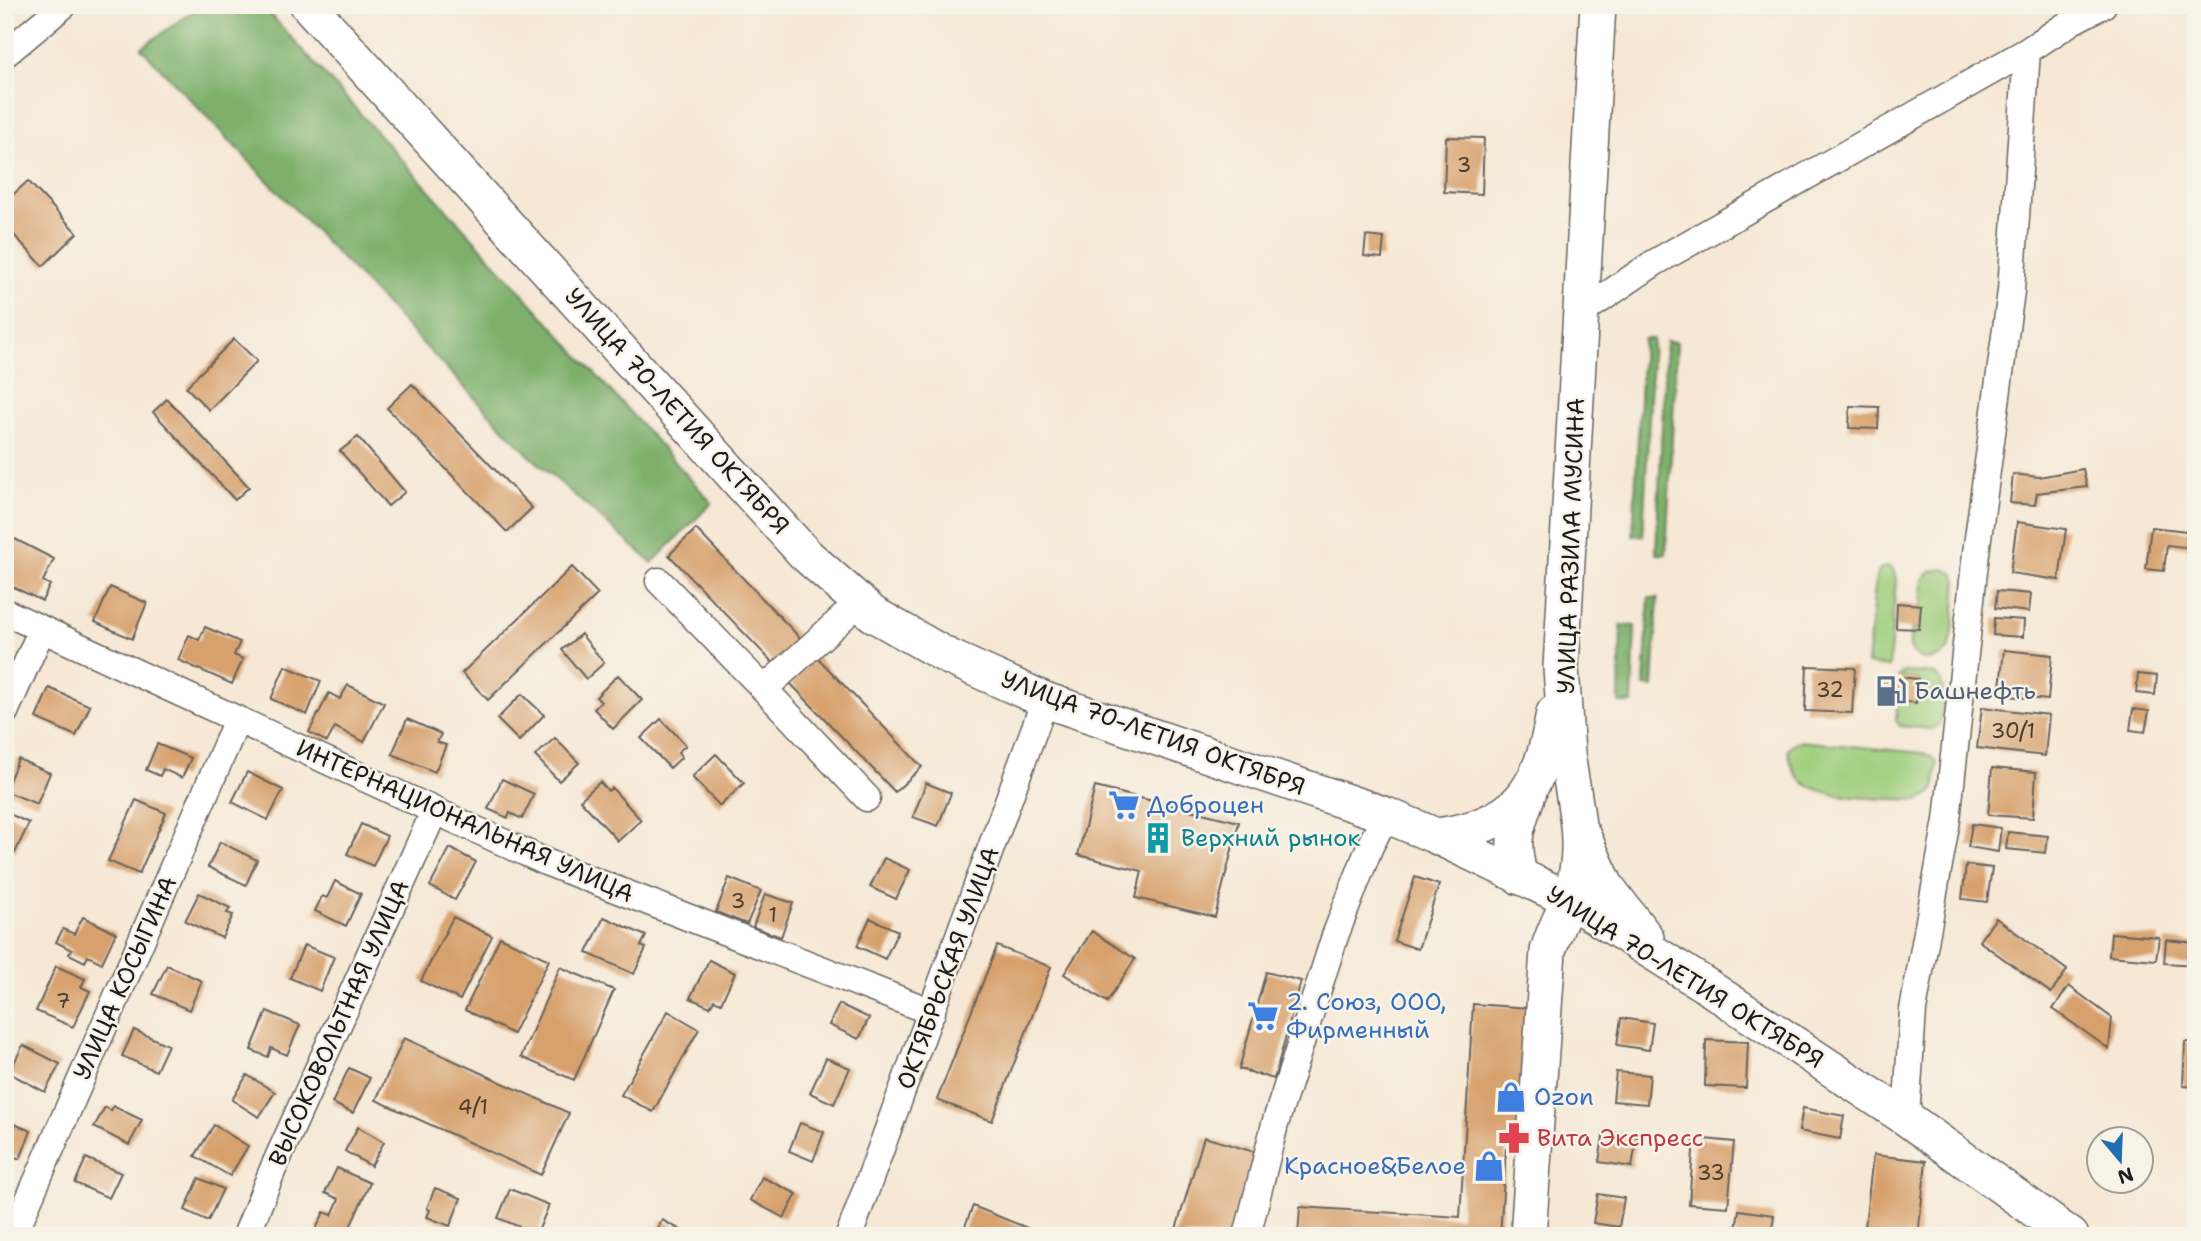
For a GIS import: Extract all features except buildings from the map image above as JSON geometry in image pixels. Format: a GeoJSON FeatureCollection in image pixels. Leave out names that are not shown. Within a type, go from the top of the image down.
{"type":"FeatureCollection","features":[{"type":"Feature","properties":{"kind":"main road","name":"УЛИЦА 70-ЛЕТИЯ ОКТЯБРЯ"},"geometry":{"type":"LineString","coordinates":[[308,5],[805,554],[873,614],[947,656],[1045,700],[1386,815],[1568,899],[1906,1118],[2071,1236]]}},
{"type":"Feature","properties":{"kind":"main road","name":"УЛИЦА РАЗИЛА МУСИНА"},"geometry":{"type":"LineString","coordinates":[[1528,1236],[1548,951],[1553,930],[1576,876],[1579,850],[1561,668],[1598,5]]}},
{"type":"Feature","properties":{"kind":"main road"},"geometry":{"type":"LineString","coordinates":[[1520,877],[1514,856],[1515,833],[1549,741],[1561,668]]}},
{"type":"Feature","properties":{"kind":"main road"},"geometry":{"type":"LineString","coordinates":[[1436,836],[1466,832],[1490,822],[1510,810],[1529,791]]}},
{"type":"Feature","properties":{"kind":"main road"},"geometry":{"type":"LineString","coordinates":[[1578,824],[1606,886],[1661,957]]}},
{"type":"Feature","properties":{"kind":"street"},"geometry":{"type":"LineString","coordinates":[[5,54],[64,5]]}},
{"type":"Feature","properties":{"kind":"street"},"geometry":{"type":"LineString","coordinates":[[1582,312],[1654,263],[2103,5]]}},
{"type":"Feature","properties":{"kind":"street"},"geometry":{"type":"LineString","coordinates":[[1906,1118],[1913,1010],[1947,820],[1973,580],[2011,291],[2027,51]]}},
{"type":"Feature","properties":{"kind":"street"},"geometry":{"type":"LineString","coordinates":[[659,581],[867,798]]}},
{"type":"Feature","properties":{"kind":"street"},"geometry":{"type":"LineString","coordinates":[[764,689],[860,602]]}},
{"type":"Feature","properties":{"kind":"street","name":"ИНТЕРНАЦИОНАЛЬНАЯ УЛИЦА"},"geometry":{"type":"LineString","coordinates":[[5,612],[548,863],[932,1012]]}},
{"type":"Feature","properties":{"kind":"street"},"geometry":{"type":"LineString","coordinates":[[5,712],[41,629]]}},
{"type":"Feature","properties":{"kind":"street","name":"ОКТЯБРЬСКАЯ УЛИЦА"},"geometry":{"type":"LineString","coordinates":[[849,1236],[1045,700]]}},
{"type":"Feature","properties":{"kind":"street","name":"УЛИЦА КОСЫГИНА"},"geometry":{"type":"LineString","coordinates":[[13,1236],[237,720]]}},
{"type":"Feature","properties":{"kind":"street","name":"ВЫСОКОВОЛЬТНАЯ УЛИЦА"},"geometry":{"type":"LineString","coordinates":[[246,1236],[273,1169],[434,812]]}},
{"type":"Feature","properties":{"kind":"street"},"geometry":{"type":"LineString","coordinates":[[1247,1236],[1275,1124],[1335,936],[1370,846],[1386,815]]}},
{"type":"Feature","properties":{"kind":"green space"},"geometry":{"type":"Polygon","coordinates":[[[202,5],[262,5],[712,503],[652,563],[530,456],[141,48],[202,5]]]}},
{"type":"Feature","properties":{"kind":"green space"},"geometry":{"type":"Polygon","coordinates":[[[1643,339],[1653,339],[1643,536],[1633,535],[1643,339]]]}},
{"type":"Feature","properties":{"kind":"green space"},"geometry":{"type":"Polygon","coordinates":[[[1666,341],[1677,342],[1666,554],[1656,554],[1666,341]]]}},
{"type":"Feature","properties":{"kind":"green space"},"geometry":{"type":"Polygon","coordinates":[[[1887,566],[1893,569],[1896,579],[1889,667],[1867,664],[1876,577],[1880,569],[1887,566]]]}},
{"type":"Feature","properties":{"kind":"green space"},"geometry":{"type":"Polygon","coordinates":[[[1943,569],[1954,573],[1957,581],[1951,642],[1940,657],[1922,658],[1912,652],[1910,642],[1912,629],[1919,629],[1923,579],[1931,571],[1943,569]]]}},
{"type":"Feature","properties":{"kind":"green space"},"geometry":{"type":"Polygon","coordinates":[[[1649,598],[1658,598],[1653,687],[1644,686],[1649,598]]]}},
{"type":"Feature","properties":{"kind":"green space"},"geometry":{"type":"Polygon","coordinates":[[[1621,625],[1635,626],[1632,703],[1619,703],[1621,625]]]}},
{"type":"Feature","properties":{"kind":"green space"},"geometry":{"type":"Polygon","coordinates":[[[1903,672],[1933,674],[1941,681],[1943,698],[1938,727],[1931,729],[1900,726],[1896,721],[1897,701],[1916,702],[1918,679],[1898,677],[1903,672]]]}},
{"type":"Feature","properties":{"kind":"green space"},"geometry":{"type":"Polygon","coordinates":[[[1799,741],[1923,753],[1932,757],[1937,764],[1935,788],[1919,800],[1854,797],[1820,790],[1806,784],[1794,770],[1788,750],[1792,744],[1799,741]]]}},
{"type":"Feature","properties":{"kind":"place","name":"Башнефть"},"geometry":{"type":"Point","coordinates":[1891,691]}},
{"type":"Feature","properties":{"kind":"place","name":"Доброцен"},"geometry":{"type":"Point","coordinates":[1124,805]}},
{"type":"Feature","properties":{"kind":"place","name":"Верхний рынок"},"geometry":{"type":"Point","coordinates":[1158,838]}},
{"type":"Feature","properties":{"kind":"place","name":"2. Союз, ООО, Фирменный"},"geometry":{"type":"Point","coordinates":[1263,1016]}},
{"type":"Feature","properties":{"kind":"place","name":"Ozon"},"geometry":{"type":"Point","coordinates":[1511,1097]}},
{"type":"Feature","properties":{"kind":"place","name":"Вита Экспресс"},"geometry":{"type":"Point","coordinates":[1514,1138]}},
{"type":"Feature","properties":{"kind":"place","name":"Красное&Белое"},"geometry":{"type":"Point","coordinates":[1489,1166]}}]}
